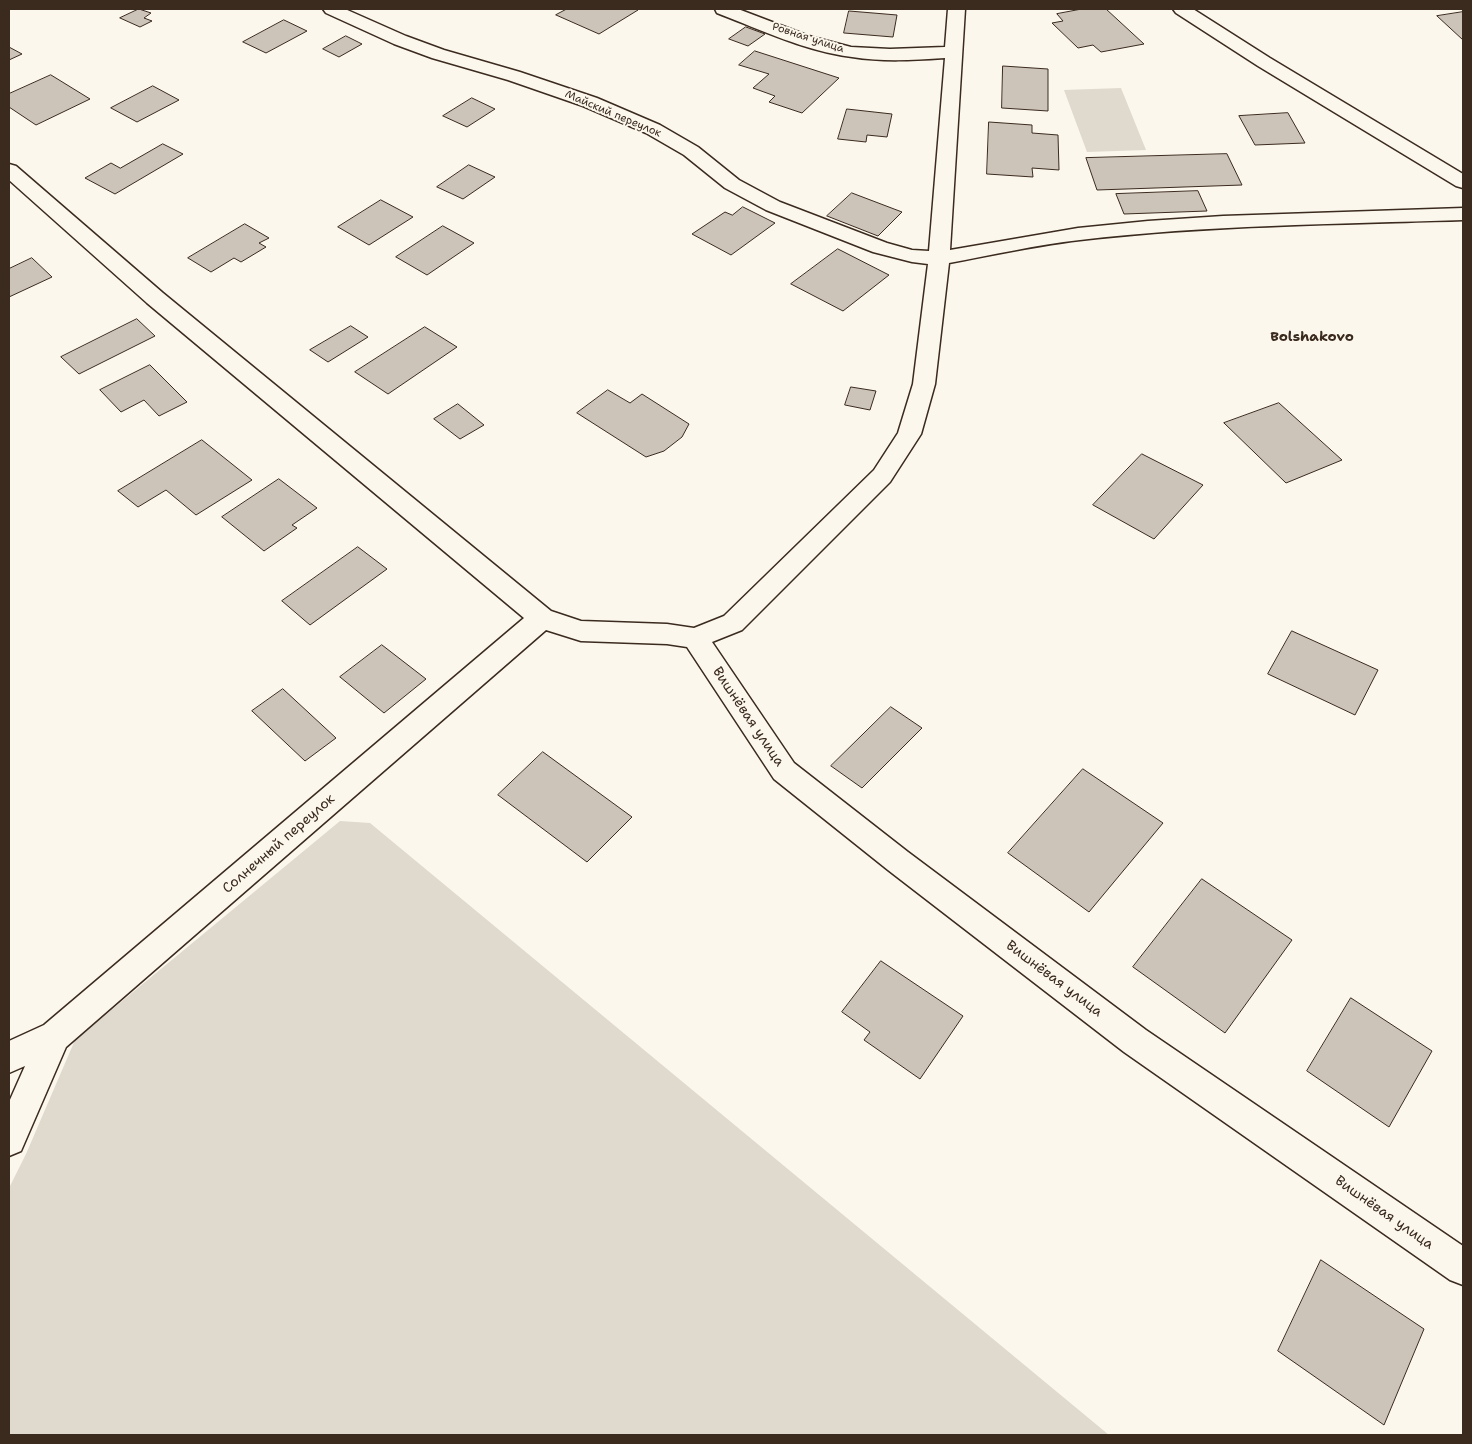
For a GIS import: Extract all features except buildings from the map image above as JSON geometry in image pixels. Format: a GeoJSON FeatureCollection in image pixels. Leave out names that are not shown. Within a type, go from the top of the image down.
{"type":"FeatureCollection","features":[{"type":"Feature","properties":{"kind":"street","name":"Майский переулок"},"geometry":{"type":"LineString","coordinates":[[332,9],[408,43],[590,102],[653,129],[691,150],[732,184],[773,206],[880,248],[912,256],[939,258],[1078,234],[1148,227],[1223,222],[1463,214]]}},
{"type":"Feature","properties":{"kind":"street","name":"Ровная улица"},"geometry":{"type":"LineString","coordinates":[[723,9],[813,42],[850,52],[888,55],[954,52]]}},
{"type":"Feature","properties":{"kind":"street"},"geometry":{"type":"LineString","coordinates":[[9,170],[155,298],[542,618],[581,631],[667,634],[695,638],[733,624],[882,476],[909,434],[924,384],[939,258],[957,9]]}},
{"type":"Feature","properties":{"kind":"street"},"geometry":{"type":"LineString","coordinates":[[1182,9],[1264,62],[1463,182]]}},
{"type":"Feature","properties":{"kind":"street","name":"Солнечный переулок"},"geometry":{"type":"LineString","coordinates":[[9,1057],[55,1036],[542,618]]}},
{"type":"Feature","properties":{"kind":"street","name":"Вишнёвая улица"},"geometry":{"type":"LineString","coordinates":[[695,638],[784,771],[898,861],[1135,1041],[1463,1267]]}},
{"type":"Feature","properties":{"kind":"street"},"geometry":{"type":"LineString","coordinates":[[9,1139],[55,1036]]}},
{"type":"Feature","properties":{"kind":"shaded area"},"geometry":{"type":"Polygon","coordinates":[[[1121,88],[1146,150],[1087,152],[1064,90],[1121,88]]]}},
{"type":"Feature","properties":{"kind":"shaded area"},"geometry":{"type":"Polygon","coordinates":[[[340,821],[370,823],[1109,1435],[9,1435],[9,1188],[26,1154],[75,1040],[340,821]]]}},
{"type":"Feature","properties":{"kind":"district","name":"Bolshakovo"},"geometry":{"type":"Point","coordinates":[1312,337]}}]}
